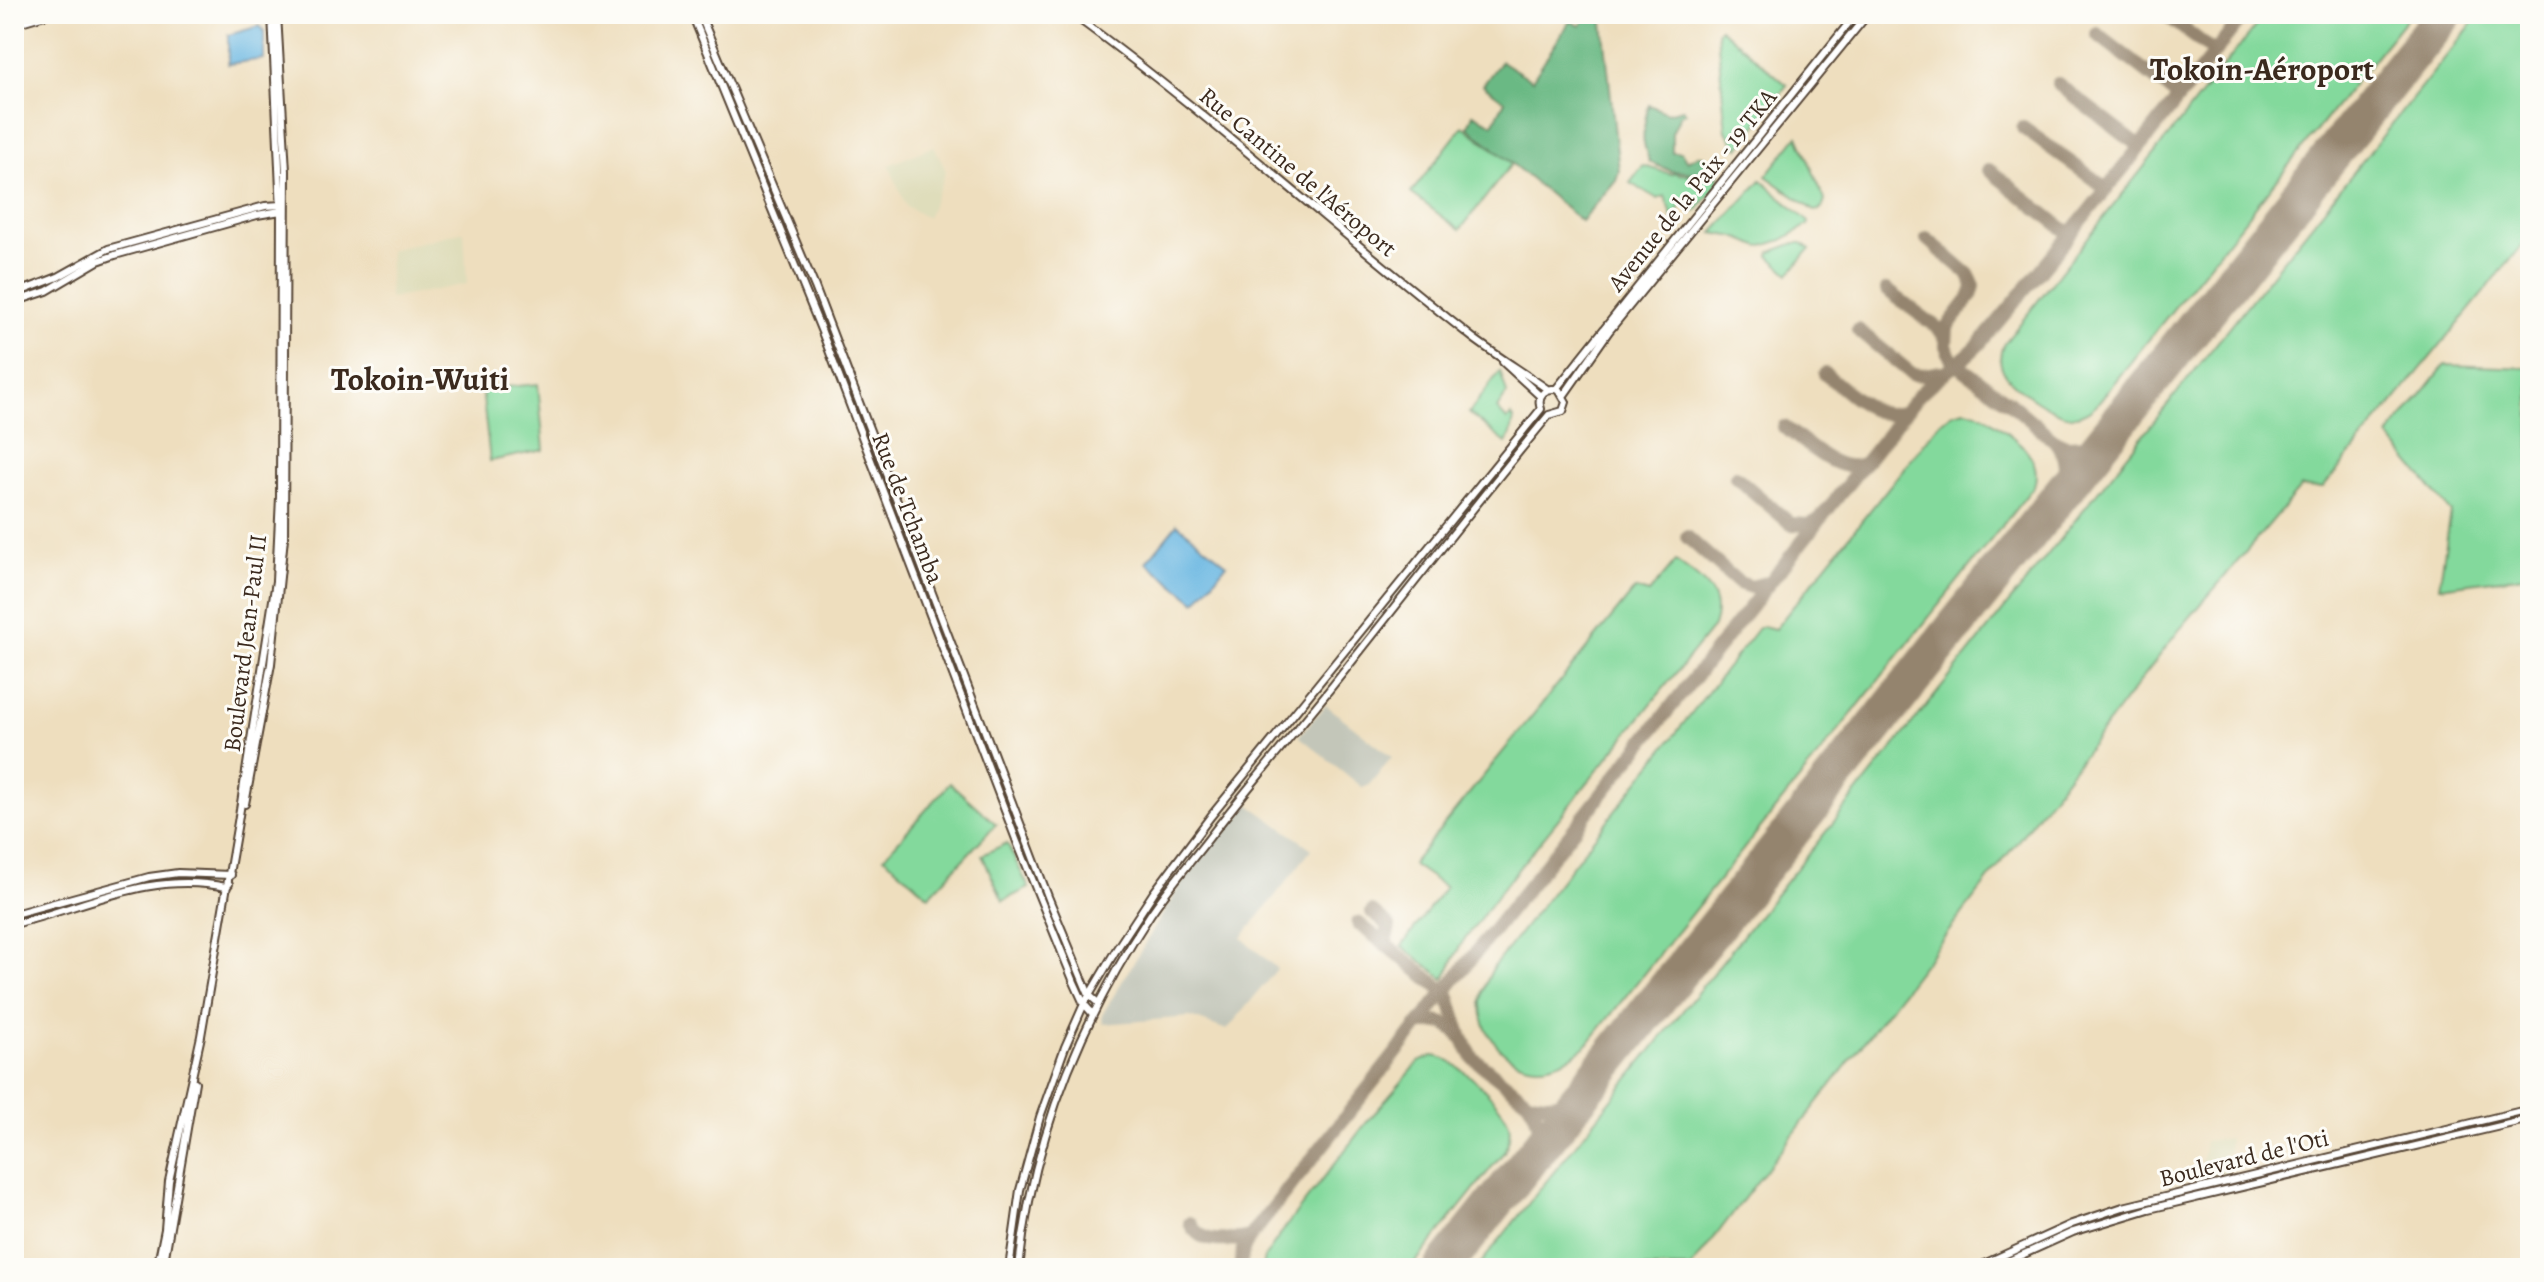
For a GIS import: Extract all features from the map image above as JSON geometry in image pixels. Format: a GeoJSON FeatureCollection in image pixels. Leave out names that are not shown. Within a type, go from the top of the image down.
{"type":"FeatureCollection","features":[{"type":"Feature","properties":{"kind":"main road"},"geometry":{"type":"LineString","coordinates":[[14,24],[48,14]]}},
{"type":"Feature","properties":{"kind":"main road","name":"Boulevard Jean-Paul II"},"geometry":{"type":"LineString","coordinates":[[228,881],[268,679],[280,599],[286,493],[282,207],[275,14]]}},
{"type":"Feature","properties":{"kind":"main road","name":"Rue de Tchamba"},"geometry":{"type":"LineString","coordinates":[[692,14],[822,332],[1017,842],[1084,1004],[1092,1013]]}},
{"type":"Feature","properties":{"kind":"main road","name":"Rue de Tchamba"},"geometry":{"type":"LineString","coordinates":[[700,14],[815,287],[1003,781],[1089,995],[1097,1002]]}},
{"type":"Feature","properties":{"kind":"main road","name":"Rue Cantine de l'Aéroport"},"geometry":{"type":"LineString","coordinates":[[1072,14],[1129,55],[1395,276],[1501,359]]}},
{"type":"Feature","properties":{"kind":"main road","name":"Avenue de la Paix - 19 TKA"},"geometry":{"type":"LineString","coordinates":[[1556,389],[1856,14]]}},
{"type":"Feature","properties":{"kind":"main road","name":"Avenue de la Paix - 19 TKA"},"geometry":{"type":"LineString","coordinates":[[1564,395],[1609,331],[1868,14]]}},
{"type":"Feature","properties":{"kind":"main road"},"geometry":{"type":"LineString","coordinates":[[14,294],[58,277],[108,249],[282,207]]}},
{"type":"Feature","properties":{"kind":"main road"},"geometry":{"type":"LineString","coordinates":[[14,302],[47,291],[98,261],[282,207]]}},
{"type":"Feature","properties":{"kind":"main road","name":"Boulevard Jean-Paul II"},"geometry":{"type":"LineString","coordinates":[[160,1268],[169,1181],[201,1036],[276,581],[280,497],[282,207]]}},
{"type":"Feature","properties":{"kind":"main road"},"geometry":{"type":"LineString","coordinates":[[1009,1268],[1020,1190],[1036,1129],[1084,1004],[1154,892],[1211,816],[1541,409],[1540,396],[1501,359]]}},
{"type":"Feature","properties":{"kind":"main road"},"geometry":{"type":"LineString","coordinates":[[1019,1268],[1027,1211],[1060,1090],[1097,1002],[1150,915],[1549,415],[1563,411],[1566,402],[1564,395],[1556,389],[1547,389],[1501,359]]}},
{"type":"Feature","properties":{"kind":"main road"},"geometry":{"type":"LineString","coordinates":[[1540,396],[1547,389]]}},
{"type":"Feature","properties":{"kind":"main road"},"geometry":{"type":"LineString","coordinates":[[1541,409],[1549,415]]}},
{"type":"Feature","properties":{"kind":"main road"},"geometry":{"type":"LineString","coordinates":[[14,914],[144,881],[190,873],[228,881]]}},
{"type":"Feature","properties":{"kind":"main road"},"geometry":{"type":"LineString","coordinates":[[14,924],[144,881]]}},
{"type":"Feature","properties":{"kind":"main road","name":"Boulevard de l'Oti"},"geometry":{"type":"LineString","coordinates":[[1975,1268],[2096,1215],[2177,1192],[2530,1109]]}},
{"type":"Feature","properties":{"kind":"main road","name":"Boulevard de l'Oti"},"geometry":{"type":"LineString","coordinates":[[1993,1268],[2098,1224],[2180,1201],[2530,1119]]}},
{"type":"Feature","properties":{"kind":"main road"},"geometry":{"type":"LineString","coordinates":[[2096,1215],[2098,1224]]}},
{"type":"Feature","properties":{"kind":"shaded area"},"geometry":{"type":"Polygon","coordinates":[[[934,146],[946,171],[927,218],[906,206],[889,165],[934,146]]]}},
{"type":"Feature","properties":{"kind":"shaded area"},"geometry":{"type":"Polygon","coordinates":[[[464,231],[467,284],[389,299],[390,250],[464,231]]]}},
{"type":"Feature","properties":{"kind":"shaded area"},"geometry":{"type":"Polygon","coordinates":[[[1326,705],[1392,757],[1368,786],[1362,787],[1299,736],[1326,705]]]}},
{"type":"Feature","properties":{"kind":"shaded area"},"geometry":{"type":"Polygon","coordinates":[[[1246,802],[1312,849],[1242,938],[1277,969],[1227,1030],[1190,1017],[1103,1024],[1102,1015],[1181,884],[1246,802]]]}},
{"type":"Feature","properties":{"kind":"shaded area"},"geometry":{"type":"Polygon","coordinates":[[[2229,1138],[2228,1153],[2224,1153],[2226,1174],[2199,1180],[2205,1141],[2229,1138]]]}},
{"type":"Feature","properties":{"kind":"green space"},"geometry":{"type":"Polygon","coordinates":[[[1589,14],[1602,14],[1619,171],[1616,180],[1581,221],[1468,127],[1473,114],[1493,124],[1505,101],[1483,85],[1501,61],[1532,80],[1570,21],[1580,26],[1589,14]]]}},
{"type":"Feature","properties":{"kind":"green space"},"geometry":{"type":"Polygon","coordinates":[[[2265,14],[2410,14],[2097,404],[2075,416],[2048,408],[2006,375],[2000,360],[2003,345],[2265,14]]]}},
{"type":"Feature","properties":{"kind":"green space"},"geometry":{"type":"Polygon","coordinates":[[[2480,14],[2530,14],[2530,236],[2323,488],[2301,487],[2180,629],[1691,1268],[1477,1268],[2480,14]]]}},
{"type":"Feature","properties":{"kind":"green space"},"geometry":{"type":"Polygon","coordinates":[[[1720,28],[1787,85],[1739,148],[1726,131],[1717,32],[1720,28]]]}},
{"type":"Feature","properties":{"kind":"green space"},"geometry":{"type":"Polygon","coordinates":[[[1649,105],[1667,113],[1683,109],[1686,113],[1680,115],[1672,133],[1672,152],[1681,152],[1687,161],[1699,155],[1705,157],[1715,167],[1718,166],[1719,175],[1671,171],[1649,162],[1644,136],[1649,105]]]}},
{"type":"Feature","properties":{"kind":"green space"},"geometry":{"type":"Polygon","coordinates":[[[1463,126],[1512,163],[1460,230],[1411,193],[1463,126]]]}},
{"type":"Feature","properties":{"kind":"green space"},"geometry":{"type":"Polygon","coordinates":[[[1798,136],[1825,200],[1817,211],[1766,176],[1798,136]]]}},
{"type":"Feature","properties":{"kind":"green space"},"geometry":{"type":"Polygon","coordinates":[[[1643,166],[1671,174],[1719,177],[1719,184],[1695,212],[1683,201],[1672,218],[1665,196],[1658,199],[1630,183],[1643,166]]]}},
{"type":"Feature","properties":{"kind":"green space"},"geometry":{"type":"Polygon","coordinates":[[[1761,180],[1809,222],[1808,225],[1782,240],[1760,247],[1736,237],[1713,233],[1761,180]]]}},
{"type":"Feature","properties":{"kind":"green space"},"geometry":{"type":"Polygon","coordinates":[[[1802,243],[1810,249],[1789,274],[1769,256],[1771,252],[1802,243]]]}},
{"type":"Feature","properties":{"kind":"green space"},"geometry":{"type":"Polygon","coordinates":[[[2445,365],[2530,368],[2530,575],[2439,587],[2451,512],[2388,436],[2445,365]]]}},
{"type":"Feature","properties":{"kind":"green space"},"geometry":{"type":"Polygon","coordinates":[[[1500,371],[1507,394],[1497,409],[1507,420],[1511,416],[1514,419],[1506,443],[1469,413],[1500,371]]]}},
{"type":"Feature","properties":{"kind":"green space"},"geometry":{"type":"Polygon","coordinates":[[[538,384],[544,450],[490,461],[482,389],[538,384]]]}},
{"type":"Feature","properties":{"kind":"green space"},"geometry":{"type":"Polygon","coordinates":[[[1965,410],[1986,417],[2022,446],[2034,464],[2034,486],[1585,1047],[1564,1060],[1546,1066],[1527,1065],[1506,1054],[1490,1036],[1482,1014],[1483,992],[1494,966],[1758,628],[1775,629],[1940,423],[1953,413],[1965,410]]]}},
{"type":"Feature","properties":{"kind":"green space"},"geometry":{"type":"Polygon","coordinates":[[[1676,561],[1701,581],[1713,596],[1716,615],[1713,627],[1502,889],[1460,946],[1444,979],[1402,946],[1445,887],[1412,864],[1635,589],[1649,593],[1676,561]]]}},
{"type":"Feature","properties":{"kind":"green space"},"geometry":{"type":"Polygon","coordinates":[[[950,783],[996,824],[929,896],[884,857],[950,783]]]}},
{"type":"Feature","properties":{"kind":"green space"},"geometry":{"type":"Polygon","coordinates":[[[1007,843],[1029,888],[1003,901],[982,855],[1007,843]]]}},
{"type":"Feature","properties":{"kind":"green space"},"geometry":{"type":"Polygon","coordinates":[[[1433,1056],[1453,1063],[1487,1092],[1504,1113],[1510,1133],[1504,1152],[1411,1268],[1263,1268],[1265,1257],[1287,1225],[1367,1122],[1419,1062],[1433,1056]]]}},
{"type":"Feature","properties":{"kind":"water"},"geometry":{"type":"Polygon","coordinates":[[[260,26],[264,31],[264,59],[228,64],[228,35],[260,26]]]}},
{"type":"Feature","properties":{"kind":"water"},"geometry":{"type":"Polygon","coordinates":[[[1177,524],[1227,564],[1196,602],[1146,562],[1177,524]]]}},
{"type":"Feature","properties":{"kind":"taxiway"},"geometry":{"type":"LineString","coordinates":[[2165,14],[2214,52]]}},
{"type":"Feature","properties":{"kind":"taxiway"},"geometry":{"type":"LineString","coordinates":[[1240,1268],[1243,1249],[1250,1237],[1917,397],[1981,342],[2245,14]]}},
{"type":"Feature","properties":{"kind":"taxiway"},"geometry":{"type":"LineString","coordinates":[[2097,34],[2179,97]]}},
{"type":"Feature","properties":{"kind":"taxiway"},"geometry":{"type":"LineString","coordinates":[[2058,84],[2140,147]]}},
{"type":"Feature","properties":{"kind":"taxiway"},"geometry":{"type":"LineString","coordinates":[[2023,128],[2106,188]]}},
{"type":"Feature","properties":{"kind":"taxiway"},"geometry":{"type":"LineString","coordinates":[[1989,170],[2070,234]]}},
{"type":"Feature","properties":{"kind":"taxiway"},"geometry":{"type":"LineString","coordinates":[[1927,239],[1968,274],[1974,286],[1971,296],[1947,327],[1946,346],[1953,362],[2010,403],[2055,441],[2066,446],[2090,445],[2109,432]]}},
{"type":"Feature","properties":{"kind":"taxiway"},"geometry":{"type":"LineString","coordinates":[[1887,290],[1939,329],[1945,337]]}},
{"type":"Feature","properties":{"kind":"taxiway"},"geometry":{"type":"LineString","coordinates":[[1858,330],[1912,374],[1941,372]]}},
{"type":"Feature","properties":{"kind":"taxiway"},"geometry":{"type":"LineString","coordinates":[[1825,374],[1874,410],[1884,414],[1906,411]]}},
{"type":"Feature","properties":{"kind":"taxiway"},"geometry":{"type":"LineString","coordinates":[[1784,427],[1833,462],[1855,466],[1865,463]]}},
{"type":"Feature","properties":{"kind":"taxiway"},"geometry":{"type":"LineString","coordinates":[[2055,441],[2063,455],[2065,468],[2058,496]]}},
{"type":"Feature","properties":{"kind":"taxiway"},"geometry":{"type":"LineString","coordinates":[[1736,477],[1791,524],[1809,525],[1820,519]]}},
{"type":"Feature","properties":{"kind":"taxiway"},"geometry":{"type":"LineString","coordinates":[[1687,537],[1739,583],[1751,587],[1770,582]]}},
{"type":"Feature","properties":{"kind":"taxiway"},"geometry":{"type":"LineString","coordinates":[[1372,912],[1389,926],[1388,946]]}},
{"type":"Feature","properties":{"kind":"taxiway"},"geometry":{"type":"LineString","coordinates":[[1358,923],[1448,994],[1462,1038],[1473,1058],[1528,1101]]}},
{"type":"Feature","properties":{"kind":"taxiway"},"geometry":{"type":"LineString","coordinates":[[1420,1025],[1441,1023],[1459,1035]]}},
{"type":"Feature","properties":{"kind":"taxiway"},"geometry":{"type":"LineString","coordinates":[[1527,1163],[1539,1132],[1537,1117],[1528,1101],[1547,1104],[1563,1101],[1591,1080]]}},
{"type":"Feature","properties":{"kind":"taxiway"},"geometry":{"type":"LineString","coordinates":[[1190,1223],[1208,1239],[1250,1237]]}},
{"type":"Feature","properties":{"kind":"runway"},"geometry":{"type":"LineString","coordinates":[[1443,1268],[2444,14]]}},
{"type":"Feature","properties":{"kind":"district","name":"Tokoin-Aéroport"},"geometry":{"type":"Point","coordinates":[2262,69]}},
{"type":"Feature","properties":{"kind":"district","name":"Tokoin-Wuiti"},"geometry":{"type":"Point","coordinates":[420,379]}}]}
